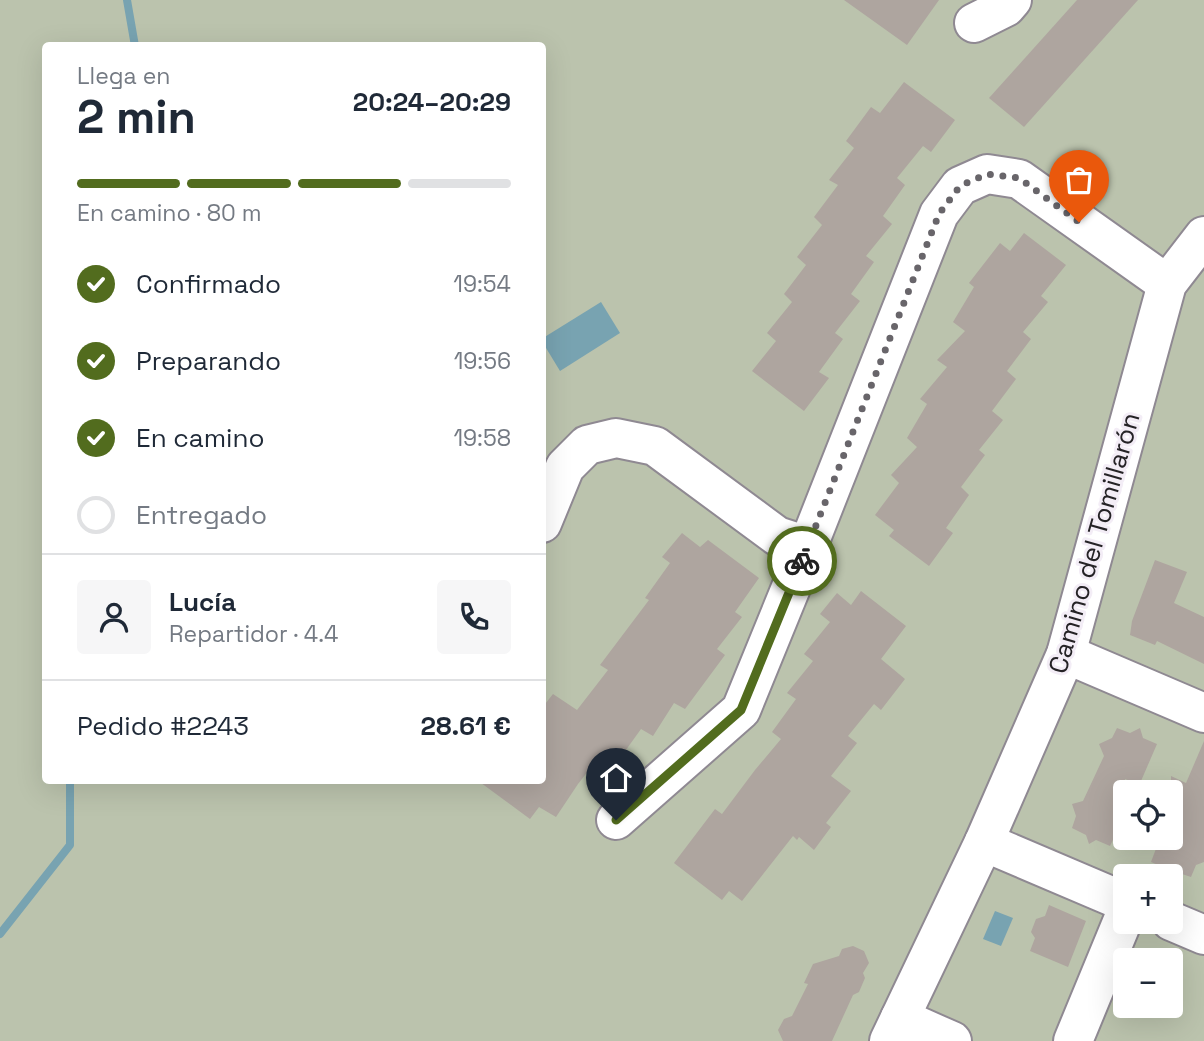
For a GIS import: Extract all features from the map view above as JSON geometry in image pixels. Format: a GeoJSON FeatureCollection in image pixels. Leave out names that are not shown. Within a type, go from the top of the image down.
{"type":"FeatureCollection","features":[{"type":"Feature","properties":{"kind":"street"},"geometry":{"type":"LineString","coordinates":[[974,23],[1006,7],[1012,0]]}},
{"type":"Feature","properties":{"kind":"street"},"geometry":{"type":"LineString","coordinates":[[616,820],[741,710],[939,214],[960,186],[987,174],[1019,178],[1167,284]]}},
{"type":"Feature","properties":{"kind":"street","name":"Camino del Tomillarón"},"geometry":{"type":"LineString","coordinates":[[895,1030],[984,842],[1066,654],[1167,284],[1204,238]]}},
{"type":"Feature","properties":{"kind":"street"},"geometry":{"type":"LineString","coordinates":[[546,513],[565,467],[587,445],[616,438],[655,446],[777,536],[808,546]]}},
{"type":"Feature","properties":{"kind":"street"},"geometry":{"type":"LineString","coordinates":[[1066,654],[1204,713]]}},
{"type":"Feature","properties":{"kind":"street"},"geometry":{"type":"LineString","coordinates":[[984,842],[1113,897]]}},
{"type":"Feature","properties":{"kind":"street"},"geometry":{"type":"LineString","coordinates":[[1183,926],[1204,935]]}},
{"type":"Feature","properties":{"kind":"street"},"geometry":{"type":"LineString","coordinates":[[1073,1041],[1117,934]]}},
{"type":"Feature","properties":{"kind":"street"},"geometry":{"type":"LineString","coordinates":[[895,1030],[952,1041]]}},
{"type":"Feature","properties":{"kind":"green space"},"geometry":{"type":"Polygon","coordinates":[[[0,0],[1204,0],[1204,1041],[0,1041],[0,0]]]}},
{"type":"Feature","properties":{"kind":"water"},"geometry":{"type":"Polygon","coordinates":[[[601,302],[620,333],[560,371],[546,348],[546,336],[601,302]]]}},
{"type":"Feature","properties":{"kind":"water"},"geometry":{"type":"Polygon","coordinates":[[[995,911],[1013,918],[1001,946],[983,939],[995,911]]]}},
{"type":"Feature","properties":{"kind":"building"},"geometry":{"type":"Polygon","coordinates":[[[844,0],[939,0],[907,45],[844,0]]]}},
{"type":"Feature","properties":{"kind":"building"},"geometry":{"type":"Polygon","coordinates":[[[1077,0],[1138,0],[1024,127],[989,98],[1077,0]]]}},
{"type":"Feature","properties":{"kind":"building"},"geometry":{"type":"Polygon","coordinates":[[[904,82],[955,120],[931,152],[923,146],[897,178],[905,185],[883,216],[892,224],[866,256],[874,262],[851,294],[860,301],[835,333],[843,339],[819,372],[829,378],[804,411],[752,371],[776,341],[767,333],[792,302],[784,294],[806,265],[797,257],[822,225],[814,217],[838,185],[829,180],[854,148],[846,141],[871,107],[880,113],[904,82]]]}},
{"type":"Feature","properties":{"kind":"building"},"geometry":{"type":"Polygon","coordinates":[[[1024,233],[1066,265],[1041,296],[1048,302],[1023,332],[1031,339],[1007,371],[1016,379],[992,411],[1003,420],[979,450],[985,455],[961,487],[969,495],[946,528],[953,533],[929,566],[889,536],[894,530],[875,515],[899,483],[891,475],[917,447],[907,438],[927,404],[920,399],[947,367],[937,360],[965,331],[953,322],[974,287],[969,283],[1000,243],[1010,251],[1024,233]]]}},
{"type":"Feature","properties":{"kind":"building"},"geometry":{"type":"Polygon","coordinates":[[[682,533],[700,547],[708,540],[759,578],[735,612],[742,617],[717,649],[725,655],[685,709],[674,703],[653,736],[641,729],[618,761],[603,752],[556,817],[539,807],[530,819],[482,784],[546,784],[546,703],[553,694],[577,710],[608,670],[600,665],[649,600],[645,598],[670,563],[662,557],[682,533]]]}},
{"type":"Feature","properties":{"kind":"building"},"geometry":{"type":"Polygon","coordinates":[[[1155,560],[1187,572],[1174,603],[1204,617],[1204,664],[1157,641],[1155,645],[1130,635],[1132,621],[1155,560]]]}},
{"type":"Feature","properties":{"kind":"building"},"geometry":{"type":"Polygon","coordinates":[[[861,591],[906,626],[881,659],[905,679],[881,710],[874,704],[848,736],[857,743],[831,776],[851,791],[826,823],[831,827],[814,850],[799,837],[797,840],[793,836],[742,901],[729,891],[722,900],[674,863],[715,809],[722,814],[781,739],[772,732],[796,699],[787,693],[813,661],[804,654],[830,622],[820,614],[837,593],[851,605],[861,591]]]}},
{"type":"Feature","properties":{"kind":"building"},"geometry":{"type":"Polygon","coordinates":[[[1117,728],[1130,733],[1140,728],[1143,738],[1157,744],[1141,780],[1113,780],[1113,840],[1110,846],[1096,840],[1089,844],[1086,835],[1072,828],[1076,816],[1072,804],[1083,801],[1104,756],[1099,744],[1112,738],[1117,728]]]}},
{"type":"Feature","properties":{"kind":"building"},"geometry":{"type":"Polygon","coordinates":[[[1204,741],[1204,862],[1196,865],[1191,877],[1183,874],[1183,864],[1151,862],[1156,850],[1183,850],[1183,782],[1186,783],[1204,741]]]}},
{"type":"Feature","properties":{"kind":"building"},"geometry":{"type":"Polygon","coordinates":[[[1049,905],[1086,921],[1068,967],[1030,951],[1035,938],[1031,932],[1036,919],[1045,916],[1049,905]]]}},
{"type":"Feature","properties":{"kind":"building"},"geometry":{"type":"Polygon","coordinates":[[[853,946],[864,951],[869,963],[863,973],[865,978],[859,992],[853,995],[832,1041],[783,1041],[778,1030],[784,1019],[792,1016],[808,984],[804,983],[813,964],[839,956],[842,949],[853,946]]]}},
{"type":"Feature","properties":{"kind":"waterway"},"geometry":{"type":"LineString","coordinates":[[127,0],[134,42]]}},
{"type":"Feature","properties":{"kind":"waterway"},"geometry":{"type":"LineString","coordinates":[[0,934],[70,845],[70,784]]}},
{"type":"Feature","properties":{"kind":"way so far"},"geometry":{"type":"LineString","coordinates":[[802,561],[939,214],[960,186],[987,174],[1019,178],[1079,222]]}},
{"type":"Feature","properties":{"kind":"route"},"geometry":{"type":"LineString","coordinates":[[616,820],[741,710],[802,561]]}}]}
